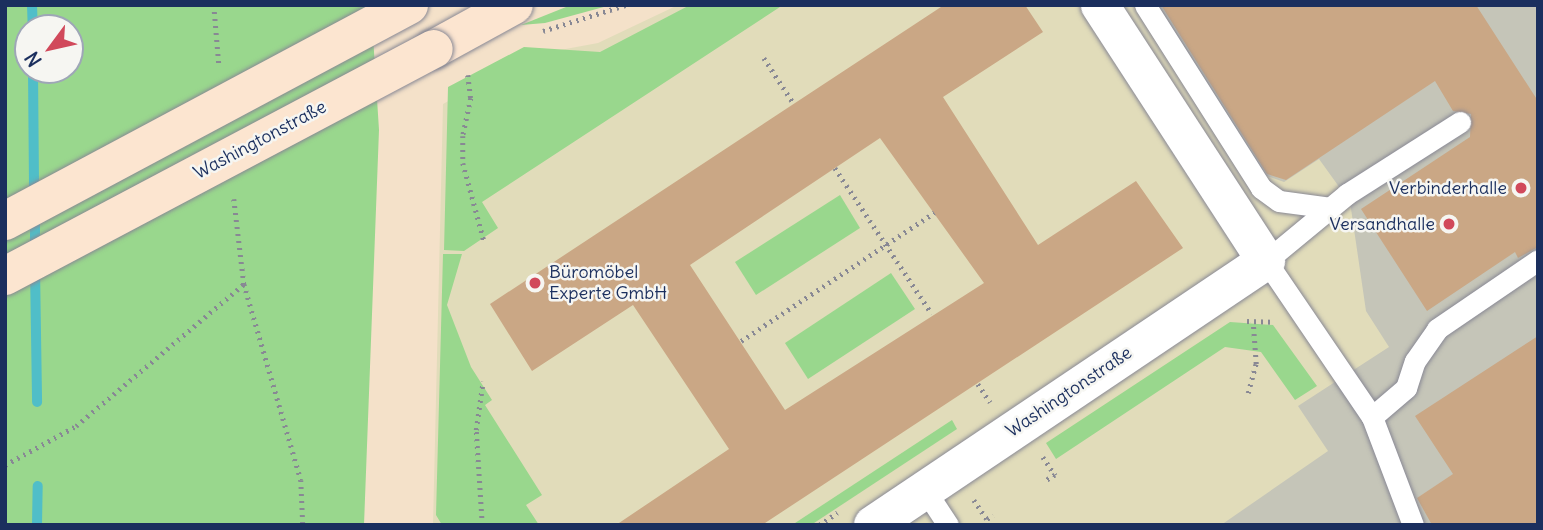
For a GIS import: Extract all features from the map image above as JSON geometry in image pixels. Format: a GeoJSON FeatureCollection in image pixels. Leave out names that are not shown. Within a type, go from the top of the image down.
{"type":"FeatureCollection","features":[{"type":"Feature","properties":{"kind":"main road"},"geometry":{"type":"LineString","coordinates":[[5,221],[409,5]]}},
{"type":"Feature","properties":{"kind":"main road","name":"Washingtonstraße"},"geometry":{"type":"LineString","coordinates":[[5,276],[449,56],[514,5]]}},
{"type":"Feature","properties":{"kind":"street"},"geometry":{"type":"LineString","coordinates":[[1100,5],[1266,261]]}},
{"type":"Feature","properties":{"kind":"street","name":"Washingtonstraße"},"geometry":{"type":"LineString","coordinates":[[858,517],[925,490],[1266,261]]}},
{"type":"Feature","properties":{"kind":"lane"},"geometry":{"type":"LineString","coordinates":[[1145,5],[1261,188],[1279,201],[1331,208]]}},
{"type":"Feature","properties":{"kind":"lane"},"geometry":{"type":"LineString","coordinates":[[1413,525],[1372,417],[1266,261],[1331,208],[1460,122]]}},
{"type":"Feature","properties":{"kind":"lane"},"geometry":{"type":"LineString","coordinates":[[1372,417],[1406,388],[1415,361],[1437,329],[1538,260]]}},
{"type":"Feature","properties":{"kind":"lane"},"geometry":{"type":"LineString","coordinates":[[925,490],[948,525]]}},
{"type":"Feature","properties":{"kind":"path"},"geometry":{"type":"LineString","coordinates":[[214,5],[220,78]]}},
{"type":"Feature","properties":{"kind":"path"},"geometry":{"type":"LineString","coordinates":[[449,56],[471,88],[463,136],[463,163],[484,241]]}},
{"type":"Feature","properties":{"kind":"path"},"geometry":{"type":"LineString","coordinates":[[764,58],[794,104]]}},
{"type":"Feature","properties":{"kind":"path"},"geometry":{"type":"LineString","coordinates":[[835,168],[932,314]]}},
{"type":"Feature","properties":{"kind":"path"},"geometry":{"type":"LineString","coordinates":[[233,188],[244,284],[301,480],[303,525]]}},
{"type":"Feature","properties":{"kind":"path"},"geometry":{"type":"LineString","coordinates":[[741,341],[934,213]]}},
{"type":"Feature","properties":{"kind":"path"},"geometry":{"type":"LineString","coordinates":[[5,465],[76,426],[244,284]]}},
{"type":"Feature","properties":{"kind":"path"},"geometry":{"type":"LineString","coordinates":[[1248,393],[1255,364],[1253,321]]}},
{"type":"Feature","properties":{"kind":"path"},"geometry":{"type":"LineString","coordinates":[[482,525],[476,430],[483,381]]}},
{"type":"Feature","properties":{"kind":"path"},"geometry":{"type":"LineString","coordinates":[[819,525],[858,517]]}},
{"type":"Feature","properties":{"kind":"shaded area"},"geometry":{"type":"Polygon","coordinates":[[[678,5],[1538,5],[1538,525],[433,525],[443,104],[533,55],[598,43],[678,5]]]}},
{"type":"Feature","properties":{"kind":"shaded area"},"geometry":{"type":"Polygon","coordinates":[[[1155,5],[1538,5],[1538,525],[1221,525],[1328,451],[1298,406],[1389,347],[1366,311],[1350,202],[1319,159],[1284,182],[1262,174],[1155,5]]]}},
{"type":"Feature","properties":{"kind":"green space"},"geometry":{"type":"Polygon","coordinates":[[[5,5],[371,5],[379,130],[364,525],[5,525],[5,5]]]}},
{"type":"Feature","properties":{"kind":"green space"},"geometry":{"type":"Polygon","coordinates":[[[571,5],[611,5],[545,23],[521,25],[571,5]]]}},
{"type":"Feature","properties":{"kind":"green space"},"geometry":{"type":"Polygon","coordinates":[[[690,5],[783,5],[482,202],[498,228],[464,251],[444,250],[448,87],[524,47],[600,52],[690,5]]]}},
{"type":"Feature","properties":{"kind":"green space"},"geometry":{"type":"Polygon","coordinates":[[[840,195],[860,228],[756,295],[735,262],[840,195]]]}},
{"type":"Feature","properties":{"kind":"green space"},"geometry":{"type":"Polygon","coordinates":[[[443,254],[462,254],[447,305],[471,367],[492,400],[485,405],[542,495],[526,505],[539,525],[442,525],[436,515],[443,254]]]}},
{"type":"Feature","properties":{"kind":"green space"},"geometry":{"type":"Polygon","coordinates":[[[891,273],[915,309],[808,379],[785,343],[891,273]]]}},
{"type":"Feature","properties":{"kind":"green space"},"geometry":{"type":"Polygon","coordinates":[[[1230,322],[1273,325],[1317,386],[1295,400],[1261,352],[1225,347],[1056,459],[1046,443],[1230,322]]]}},
{"type":"Feature","properties":{"kind":"green space"},"geometry":{"type":"Polygon","coordinates":[[[952,420],[957,429],[811,525],[792,525],[952,420]]]}},
{"type":"Feature","properties":{"kind":"building"},"geometry":{"type":"Polygon","coordinates":[[[944,5],[1025,5],[1043,32],[943,97],[1038,245],[1136,181],[1183,248],[762,525],[616,525],[729,449],[633,305],[532,371],[490,304],[944,5]],[[880,138],[690,265],[785,410],[984,283],[880,138]]]}},
{"type":"Feature","properties":{"kind":"building"},"geometry":{"type":"Polygon","coordinates":[[[1161,5],[1476,5],[1538,101],[1538,247],[1518,258],[1515,252],[1427,311],[1361,209],[1470,137],[1471,114],[1453,111],[1435,81],[1286,180],[1267,174],[1161,5]]]}},
{"type":"Feature","properties":{"kind":"building"},"geometry":{"type":"Polygon","coordinates":[[[1538,336],[1538,525],[1432,525],[1417,498],[1453,474],[1415,416],[1538,336]]]}},
{"type":"Feature","properties":{"kind":"waterway"},"geometry":{"type":"LineString","coordinates":[[32,5],[32,14]]}},
{"type":"Feature","properties":{"kind":"waterway"},"geometry":{"type":"LineString","coordinates":[[33,84],[34,197]]}},
{"type":"Feature","properties":{"kind":"waterway"},"geometry":{"type":"LineString","coordinates":[[35,213],[35,253]]}},
{"type":"Feature","properties":{"kind":"waterway"},"geometry":{"type":"LineString","coordinates":[[35,269],[37,402]]}},
{"type":"Feature","properties":{"kind":"waterway"},"geometry":{"type":"LineString","coordinates":[[37,525],[38,486]]}},
{"type":"Feature","properties":{"kind":"place","name":"Verbinderhalle"},"geometry":{"type":"Point","coordinates":[1521,188]}},
{"type":"Feature","properties":{"kind":"place","name":"Versandhalle"},"geometry":{"type":"Point","coordinates":[1449,224]}},
{"type":"Feature","properties":{"kind":"place","name":"Büromöbel Experte GmbH"},"geometry":{"type":"Point","coordinates":[535,283]}}]}
